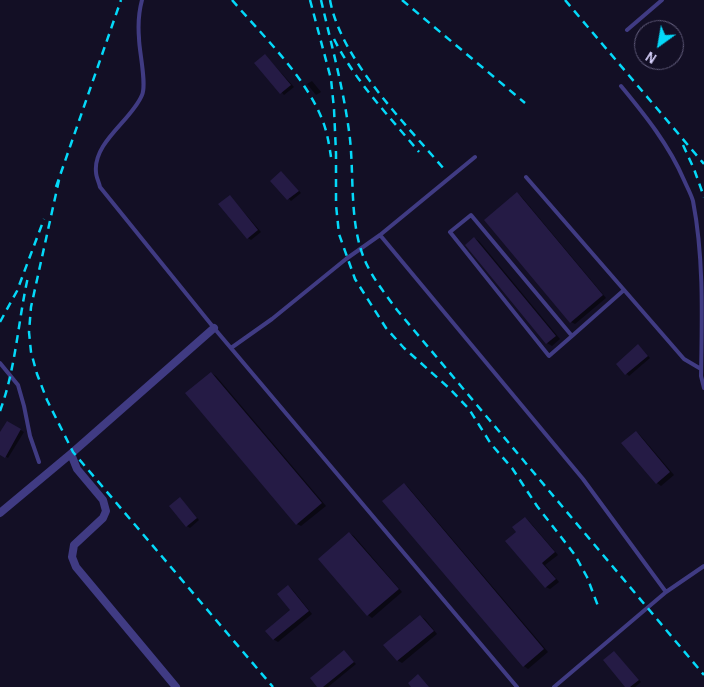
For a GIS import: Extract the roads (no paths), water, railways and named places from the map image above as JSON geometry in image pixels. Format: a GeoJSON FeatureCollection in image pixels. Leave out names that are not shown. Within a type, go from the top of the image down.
{"type":"FeatureCollection","features":[{"type":"Feature","properties":{"kind":"street"},"geometry":{"type":"LineString","coordinates":[[0,513],[71,454],[214,328]]}},
{"type":"Feature","properties":{"kind":"street"},"geometry":{"type":"LineString","coordinates":[[71,454],[77,469],[103,500],[106,511],[103,518],[74,545],[72,557],[76,568],[176,687]]}},
{"type":"Feature","properties":{"kind":"lane"},"geometry":{"type":"LineString","coordinates":[[142,0],[138,37],[143,94],[100,153],[96,171],[100,187],[214,328],[517,687]]}},
{"type":"Feature","properties":{"kind":"lane"},"geometry":{"type":"LineString","coordinates":[[627,30],[662,0]]}},
{"type":"Feature","properties":{"kind":"lane"},"geometry":{"type":"LineString","coordinates":[[621,86],[652,124],[677,163],[693,200],[701,244],[703,296],[701,369],[704,388]]}},
{"type":"Feature","properties":{"kind":"lane"},"geometry":{"type":"LineString","coordinates":[[231,348],[272,319],[346,259],[380,235],[475,157]]}},
{"type":"Feature","properties":{"kind":"lane"},"geometry":{"type":"LineString","coordinates":[[526,177],[684,359],[701,369]]}},
{"type":"Feature","properties":{"kind":"lane"},"geometry":{"type":"LineString","coordinates":[[572,336],[471,215],[450,232],[549,356],[572,336],[624,290]]}},
{"type":"Feature","properties":{"kind":"lane"},"geometry":{"type":"LineString","coordinates":[[380,235],[583,479],[666,592]]}},
{"type":"Feature","properties":{"kind":"lane"},"geometry":{"type":"LineString","coordinates":[[0,362],[18,385],[30,436],[39,462]]}},
{"type":"Feature","properties":{"kind":"lane"},"geometry":{"type":"LineString","coordinates":[[554,687],[666,592],[704,566]]}},
{"type":"Feature","properties":{"kind":"railway"},"geometry":{"type":"LineString","coordinates":[[56,187],[121,0]]}},
{"type":"Feature","properties":{"kind":"railway"},"geometry":{"type":"LineString","coordinates":[[232,0],[282,56],[305,87],[324,124],[331,157]]}},
{"type":"Feature","properties":{"kind":"railway"},"geometry":{"type":"LineString","coordinates":[[310,0],[331,79],[336,153],[336,205],[339,234],[355,279],[386,328],[404,348],[449,388],[469,409],[491,444],[512,468],[537,506],[575,555],[587,577],[598,606]]}},
{"type":"Feature","properties":{"kind":"railway"},"geometry":{"type":"LineString","coordinates":[[321,0],[336,65],[351,147],[354,215],[357,232],[360,248],[369,269],[397,310],[704,675]]}},
{"type":"Feature","properties":{"kind":"railway"},"geometry":{"type":"LineString","coordinates":[[330,0],[336,23],[361,68],[376,90],[444,169]]}},
{"type":"Feature","properties":{"kind":"railway"},"geometry":{"type":"LineString","coordinates":[[402,0],[525,103]]}},
{"type":"Feature","properties":{"kind":"railway"},"geometry":{"type":"LineString","coordinates":[[565,0],[704,164]]}},
{"type":"Feature","properties":{"kind":"railway"},"geometry":{"type":"LineString","coordinates":[[334,39],[362,84],[419,152]]}},
{"type":"Feature","properties":{"kind":"railway"},"geometry":{"type":"LineString","coordinates":[[683,145],[704,197]]}},
{"type":"Feature","properties":{"kind":"railway"},"geometry":{"type":"LineString","coordinates":[[59,180],[31,307],[29,332],[31,352],[47,400],[73,452],[273,687]]}},
{"type":"Feature","properties":{"kind":"railway"},"geometry":{"type":"LineString","coordinates":[[0,322],[17,291],[44,219]]}},
{"type":"Feature","properties":{"kind":"railway"},"geometry":{"type":"LineString","coordinates":[[0,411],[10,378],[28,277]]}}]}
